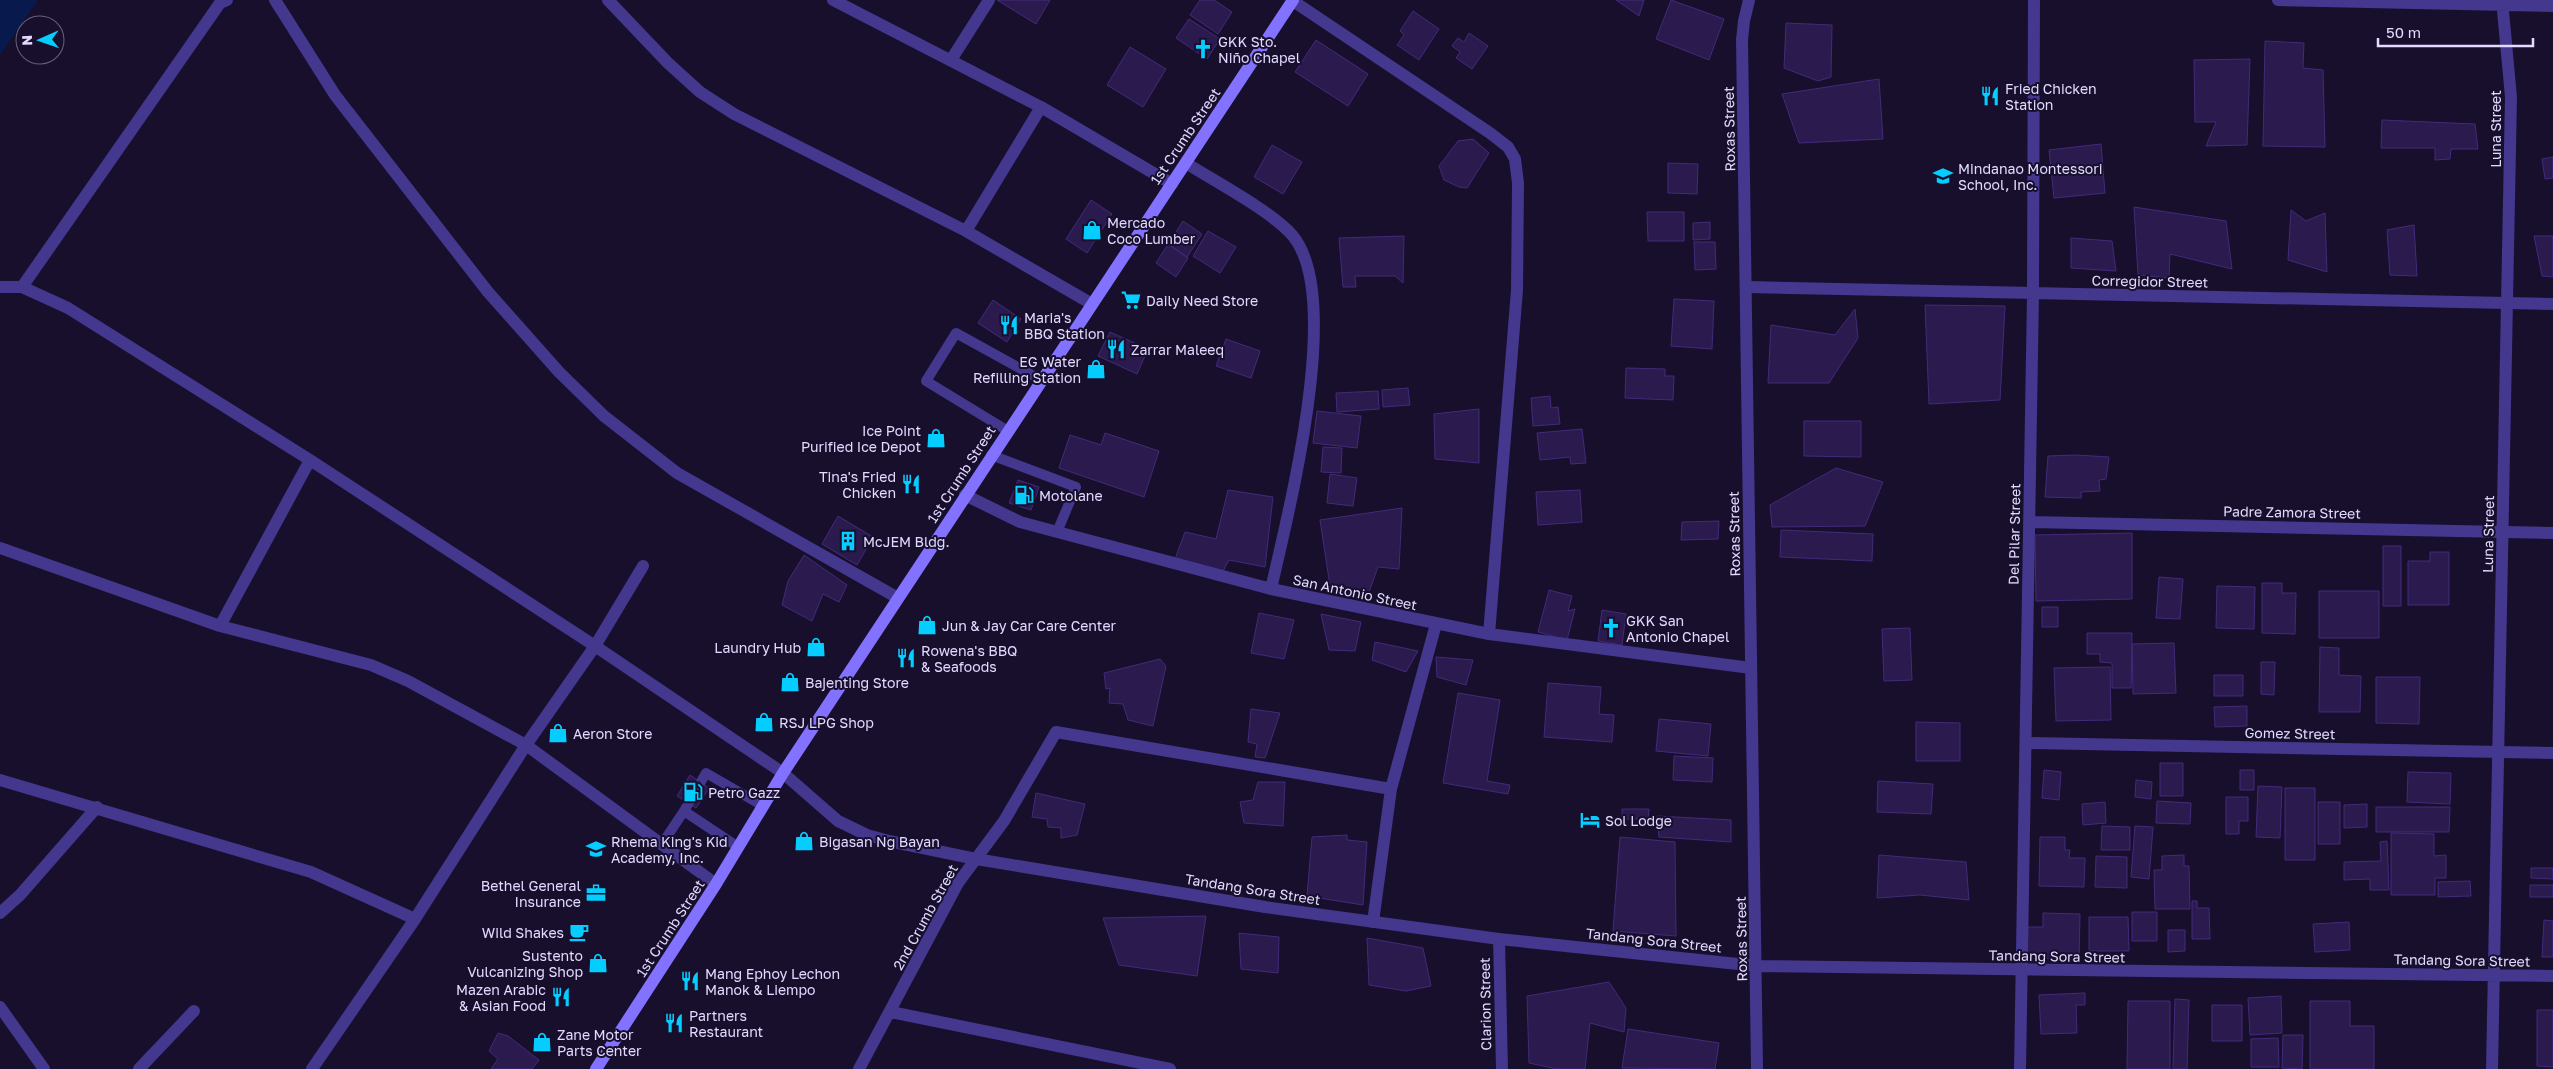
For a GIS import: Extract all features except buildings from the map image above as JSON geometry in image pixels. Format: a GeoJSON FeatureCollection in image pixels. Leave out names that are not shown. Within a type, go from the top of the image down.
{"type":"FeatureCollection","features":[{"type":"Feature","properties":{"kind":"main road","name":"1st Crumb Street"},"geometry":{"type":"LineString","coordinates":[[596,1069],[716,884],[783,773],[991,455],[1293,1]]}},
{"type":"Feature","properties":{"kind":"street"},"geometry":{"type":"LineString","coordinates":[[0,287],[22,287],[220,3],[227,0]]}},
{"type":"Feature","properties":{"kind":"street"},"geometry":{"type":"LineString","coordinates":[[275,0],[336,95],[488,292],[559,372],[604,416],[677,473],[898,598]]}},
{"type":"Feature","properties":{"kind":"street"},"geometry":{"type":"LineString","coordinates":[[608,0],[700,92],[734,114],[966,231],[1092,304]]}},
{"type":"Feature","properties":{"kind":"street"},"geometry":{"type":"LineString","coordinates":[[833,0],[1041,107],[1172,184]]}},
{"type":"Feature","properties":{"kind":"street"},"geometry":{"type":"LineString","coordinates":[[951,60],[989,0]]}},
{"type":"Feature","properties":{"kind":"street","name":"Roxas Street"},"geometry":{"type":"LineString","coordinates":[[1749,0],[1742,40],[1747,287],[1750,668],[1757,966],[1757,1069]]}},
{"type":"Feature","properties":{"kind":"street","name":"Del Pilar Street"},"geometry":{"type":"LineString","coordinates":[[2020,1069],[2033,294],[2034,0]]}},
{"type":"Feature","properties":{"kind":"street"},"geometry":{"type":"LineString","coordinates":[[2278,0],[2502,2],[2553,6]]}},
{"type":"Feature","properties":{"kind":"street"},"geometry":{"type":"LineString","coordinates":[[1293,1],[1490,133],[1508,147],[1515,159],[1518,183],[1517,290],[1489,634]]}},
{"type":"Feature","properties":{"kind":"street","name":"Luna Street"},"geometry":{"type":"LineString","coordinates":[[2492,1069],[2511,97],[2502,2]]}},
{"type":"Feature","properties":{"kind":"street"},"geometry":{"type":"LineString","coordinates":[[966,231],[1041,107]]}},
{"type":"Feature","properties":{"kind":"street"},"geometry":{"type":"LineString","coordinates":[[1186,163],[1272,218],[1292,236],[1306,258],[1312,289],[1314,324],[1306,424],[1272,589]]}},
{"type":"Feature","properties":{"kind":"street","name":"Tandang Sora Street"},"geometry":{"type":"LineString","coordinates":[[22,287],[68,308],[310,460],[595,646],[783,773],[822,809],[838,821],[860,833],[976,859],[1266,907],[1499,939],[1757,966],[2022,971],[2553,976]]}},
{"type":"Feature","properties":{"kind":"street","name":"Corregidor Street"},"geometry":{"type":"LineString","coordinates":[[1747,287],[2553,304]]}},
{"type":"Feature","properties":{"kind":"street"},"geometry":{"type":"LineString","coordinates":[[220,626],[310,460]]}},
{"type":"Feature","properties":{"kind":"street","name":"San Antonio Street"},"geometry":{"type":"LineString","coordinates":[[965,495],[1020,522],[1272,589],[1489,634],[1750,668]]}},
{"type":"Feature","properties":{"kind":"street","name":"Padre Zamora Street"},"geometry":{"type":"LineString","coordinates":[[2030,522],[2553,533]]}},
{"type":"Feature","properties":{"kind":"street"},"geometry":{"type":"LineString","coordinates":[[0,548],[220,626],[371,665],[408,681],[526,745],[716,884]]}},
{"type":"Feature","properties":{"kind":"street"},"geometry":{"type":"LineString","coordinates":[[312,1069],[415,919],[526,745],[595,646],[643,566]]}},
{"type":"Feature","properties":{"kind":"street"},"geometry":{"type":"LineString","coordinates":[[1373,922],[1391,789],[1436,624]]}},
{"type":"Feature","properties":{"kind":"street","name":"2nd Crumb Street"},"geometry":{"type":"LineString","coordinates":[[858,1069],[891,1012],[938,920],[976,859],[1004,821],[1056,732],[1391,789]]}},
{"type":"Feature","properties":{"kind":"street","name":"Gomez Street"},"geometry":{"type":"LineString","coordinates":[[2026,742],[2553,753]]}},
{"type":"Feature","properties":{"kind":"street"},"geometry":{"type":"LineString","coordinates":[[0,780],[97,807],[311,872],[415,919]]}},
{"type":"Feature","properties":{"kind":"street"},"geometry":{"type":"LineString","coordinates":[[0,914],[20,895],[97,807]]}},
{"type":"Feature","properties":{"kind":"street","name":"Clarion Street"},"geometry":{"type":"LineString","coordinates":[[1499,939],[1502,1069]]}},
{"type":"Feature","properties":{"kind":"street"},"geometry":{"type":"LineString","coordinates":[[0,1007],[44,1069]]}},
{"type":"Feature","properties":{"kind":"street"},"geometry":{"type":"LineString","coordinates":[[139,1069],[194,1011]]}},
{"type":"Feature","properties":{"kind":"street"},"geometry":{"type":"LineString","coordinates":[[891,1012],[1170,1069]]}},
{"type":"Feature","properties":{"kind":"lane"},"geometry":{"type":"LineString","coordinates":[[1008,431],[926,381],[956,333],[1041,380]]}},
{"type":"Feature","properties":{"kind":"lane"},"geometry":{"type":"LineString","coordinates":[[991,455],[1076,487],[1057,532]]}},
{"type":"Feature","properties":{"kind":"lane"},"geometry":{"type":"LineString","coordinates":[[662,844],[706,773],[763,806]]}},
{"type":"Feature","properties":{"kind":"lane"},"geometry":{"type":"LineString","coordinates":[[684,811],[738,847]]}},
{"type":"Feature","properties":{"kind":"water"},"geometry":{"type":"Polygon","coordinates":[[[0,0],[38,0],[28,15],[15,15],[15,33],[0,55],[0,0]]]}},
{"type":"Feature","properties":{"kind":"place","name":"GKK Sto. Niño Chapel"},"geometry":{"type":"Point","coordinates":[1203,49]}},
{"type":"Feature","properties":{"kind":"place","name":"Fried Chicken Station"},"geometry":{"type":"Point","coordinates":[1990,96]}},
{"type":"Feature","properties":{"kind":"place","name":"Mindanao Montessori School, Inc."},"geometry":{"type":"Point","coordinates":[1943,176]}},
{"type":"Feature","properties":{"kind":"place","name":"Mercado Coco Lumber"},"geometry":{"type":"Point","coordinates":[1092,230]}},
{"type":"Feature","properties":{"kind":"place","name":"Daily Need Store"},"geometry":{"type":"Point","coordinates":[1131,300]}},
{"type":"Feature","properties":{"kind":"place","name":"Maria's BBQ Station"},"geometry":{"type":"Point","coordinates":[1009,325]}},
{"type":"Feature","properties":{"kind":"place","name":"Zarrar Maleeq"},"geometry":{"type":"Point","coordinates":[1116,349]}},
{"type":"Feature","properties":{"kind":"place","name":"EG Water Refilling Station"},"geometry":{"type":"Point","coordinates":[1096,369]}},
{"type":"Feature","properties":{"kind":"place","name":"Ice Point Purified Ice Depot"},"geometry":{"type":"Point","coordinates":[936,438]}},
{"type":"Feature","properties":{"kind":"place","name":"Tina's Fried Chicken"},"geometry":{"type":"Point","coordinates":[911,484]}},
{"type":"Feature","properties":{"kind":"place","name":"Motolane"},"geometry":{"type":"Point","coordinates":[1024,495]}},
{"type":"Feature","properties":{"kind":"place","name":"McJEM Bldg."},"geometry":{"type":"Point","coordinates":[848,541]}},
{"type":"Feature","properties":{"kind":"place","name":"Jun & Jay Car Care Center"},"geometry":{"type":"Point","coordinates":[927,625]}},
{"type":"Feature","properties":{"kind":"place","name":"GKK San Antonio Chapel"},"geometry":{"type":"Point","coordinates":[1611,628]}},
{"type":"Feature","properties":{"kind":"place","name":"Laundry Hub"},"geometry":{"type":"Point","coordinates":[816,647]}},
{"type":"Feature","properties":{"kind":"place","name":"Rowena's BBQ & Seafoods"},"geometry":{"type":"Point","coordinates":[906,658]}},
{"type":"Feature","properties":{"kind":"place","name":"Bajenting Store"},"geometry":{"type":"Point","coordinates":[790,682]}},
{"type":"Feature","properties":{"kind":"place","name":"RSJ LPG Shop"},"geometry":{"type":"Point","coordinates":[764,722]}},
{"type":"Feature","properties":{"kind":"place","name":"Aeron Store"},"geometry":{"type":"Point","coordinates":[558,733]}},
{"type":"Feature","properties":{"kind":"place","name":"Petro Gazz"},"geometry":{"type":"Point","coordinates":[693,792]}},
{"type":"Feature","properties":{"kind":"place","name":"Sol Lodge"},"geometry":{"type":"Point","coordinates":[1590,820]}},
{"type":"Feature","properties":{"kind":"place","name":"Bigasan Ng Bayan"},"geometry":{"type":"Point","coordinates":[804,841]}},
{"type":"Feature","properties":{"kind":"place","name":"Rhema King's Kid Academy, Inc."},"geometry":{"type":"Point","coordinates":[596,849]}},
{"type":"Feature","properties":{"kind":"place","name":"Bethel General Insurance"},"geometry":{"type":"Point","coordinates":[596,893]}},
{"type":"Feature","properties":{"kind":"place","name":"Wild Shakes"},"geometry":{"type":"Point","coordinates":[579,932]}},
{"type":"Feature","properties":{"kind":"place","name":"Sustento Vulcanizing Shop"},"geometry":{"type":"Point","coordinates":[598,963]}},
{"type":"Feature","properties":{"kind":"place","name":"Mang Ephoy Lechon Manok & Liempo"},"geometry":{"type":"Point","coordinates":[690,981]}},
{"type":"Feature","properties":{"kind":"place","name":"Mazen Arabic & Asian Food"},"geometry":{"type":"Point","coordinates":[561,997]}},
{"type":"Feature","properties":{"kind":"place","name":"Partners Restaurant"},"geometry":{"type":"Point","coordinates":[674,1023]}},
{"type":"Feature","properties":{"kind":"place","name":"Zane Motor Parts Center"},"geometry":{"type":"Point","coordinates":[542,1042]}}]}
